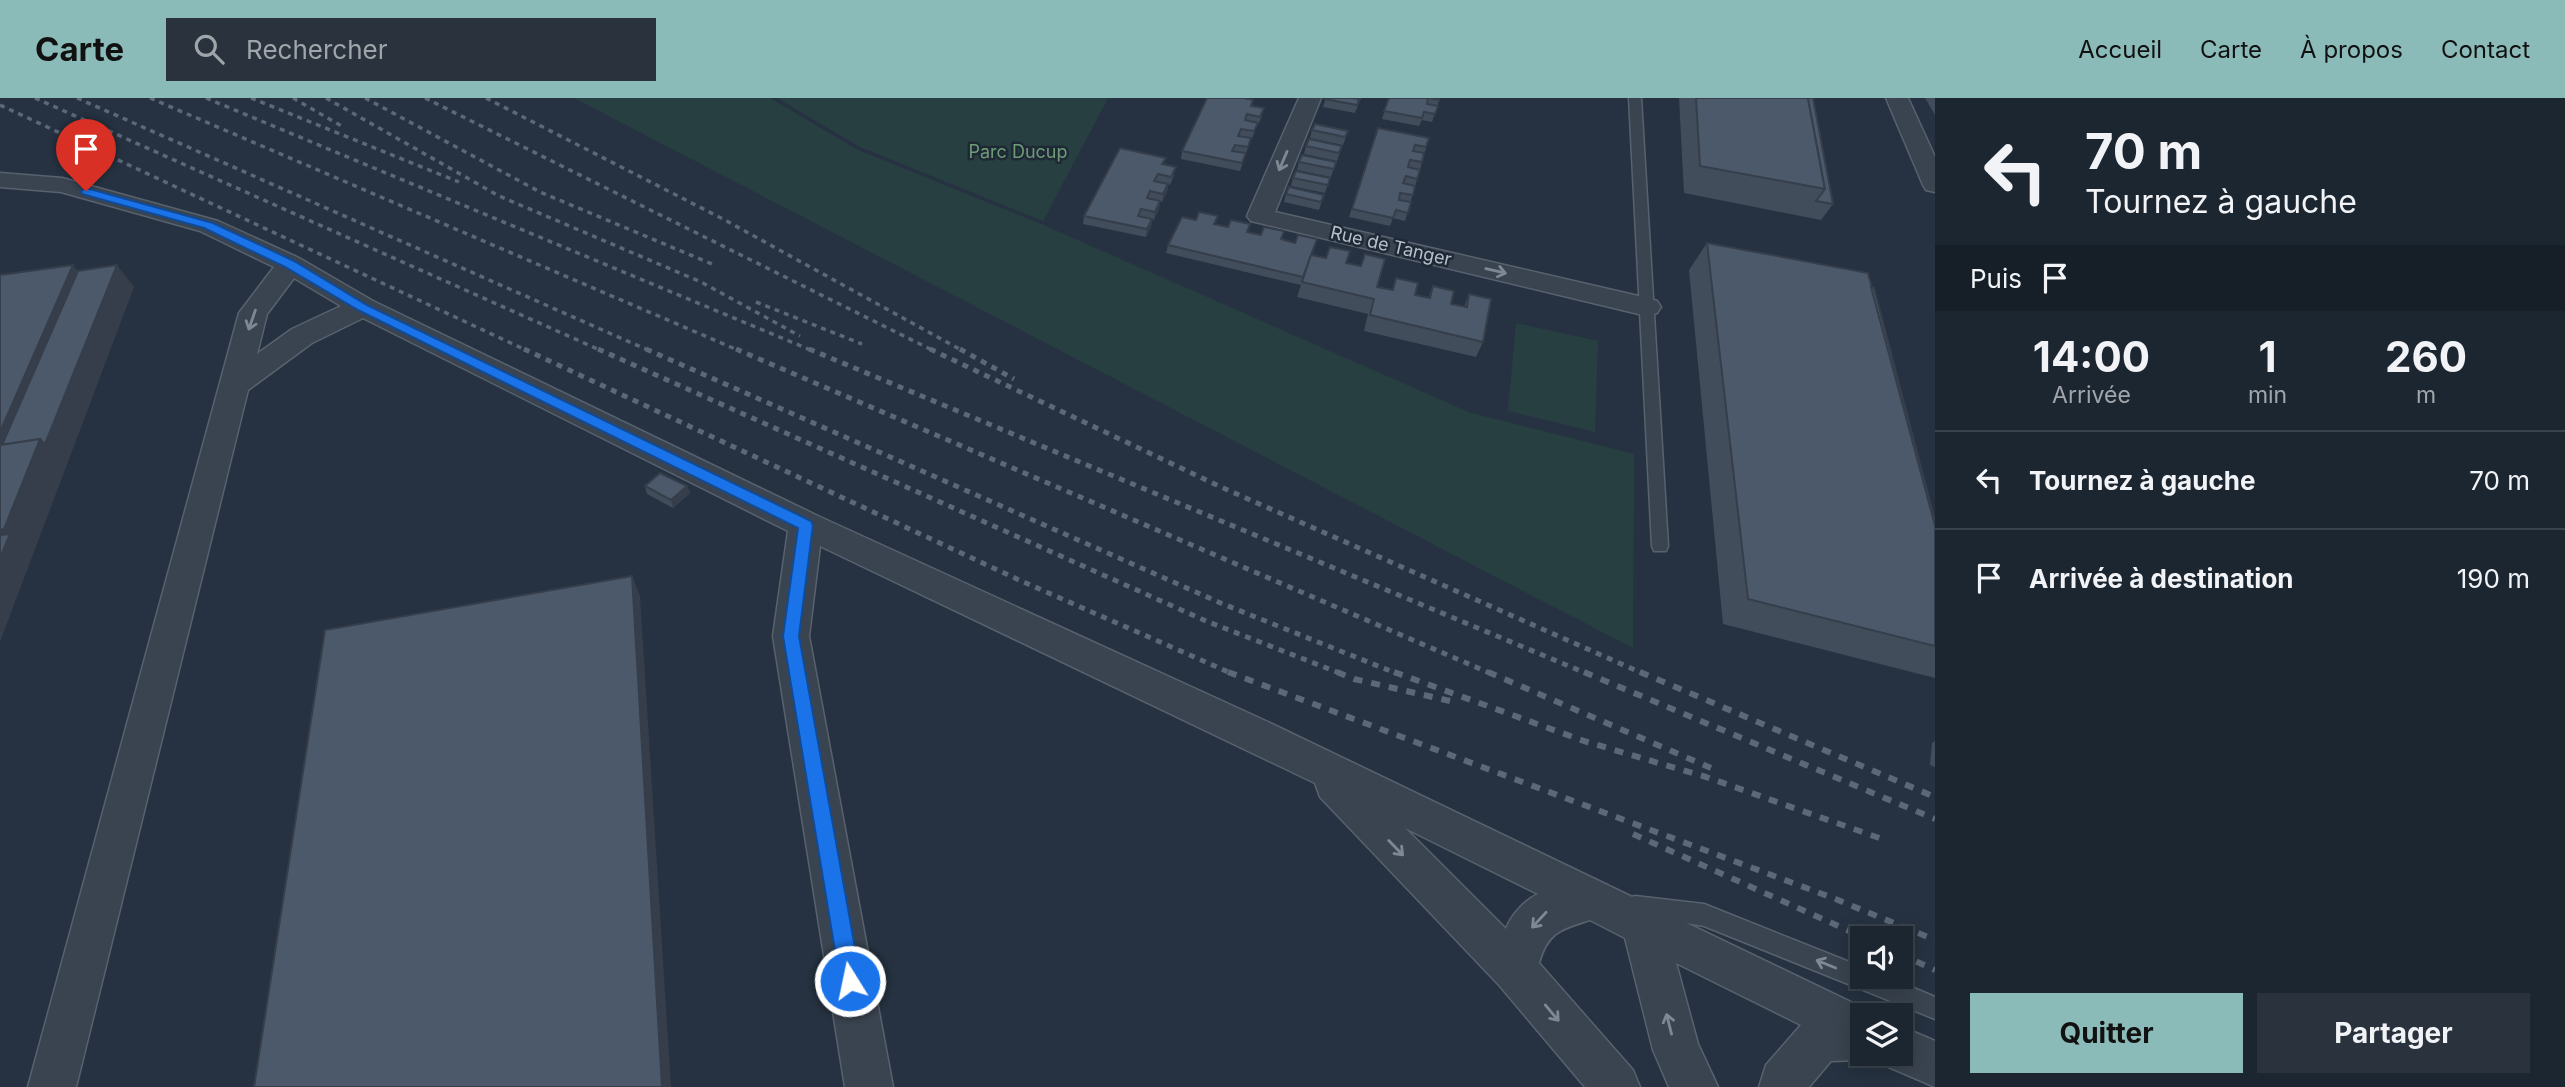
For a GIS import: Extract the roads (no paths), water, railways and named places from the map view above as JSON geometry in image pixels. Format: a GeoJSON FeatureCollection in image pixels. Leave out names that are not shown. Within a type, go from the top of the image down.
{"type":"FeatureCollection","features":[{"type":"Feature","properties":{"kind":"street","name":"Rue de Tanger"},"geometry":{"type":"LineString","coordinates":[[1310,98],[1260,216],[1647,307]]}},
{"type":"Feature","properties":{"kind":"street"},"geometry":{"type":"LineString","coordinates":[[1896,98],[1935,185]]}},
{"type":"Feature","properties":{"kind":"street"},"geometry":{"type":"LineString","coordinates":[[0,180],[62,185],[209,226],[290,264],[363,307],[806,525],[1314,764],[1588,900],[1850,1025]]}},
{"type":"Feature","properties":{"kind":"street"},"geometry":{"type":"LineString","coordinates":[[52,1087],[253,313],[290,264]]}},
{"type":"Feature","properties":{"kind":"street"},"geometry":{"type":"LineString","coordinates":[[234,385],[302,336],[363,307]]}},
{"type":"Feature","properties":{"kind":"street"},"geometry":{"type":"LineString","coordinates":[[806,525],[791,636],[869,1087]]}},
{"type":"Feature","properties":{"kind":"street"},"geometry":{"type":"LineString","coordinates":[[1314,764],[1515,970],[1616,1087]]}},
{"type":"Feature","properties":{"kind":"street"},"geometry":{"type":"LineString","coordinates":[[1515,970],[1525,935],[1546,912],[1588,900]]}},
{"type":"Feature","properties":{"kind":"street"},"geometry":{"type":"LineString","coordinates":[[1644,925],[1676,1050],[1694,1087]]}},
{"type":"Feature","properties":{"kind":"street"},"geometry":{"type":"LineString","coordinates":[[1783,1087],[1783,1082],[1820,1038],[1850,1037]]}},
{"type":"Feature","properties":{"kind":"street"},"geometry":{"type":"LineString","coordinates":[[1913,1055],[1935,1065]]}},
{"type":"Feature","properties":{"kind":"lane"},"geometry":{"type":"LineString","coordinates":[[1635,98],[1660,546]]}},
{"type":"Feature","properties":{"kind":"lane"},"geometry":{"type":"LineString","coordinates":[[1588,900],[1704,915],[1935,1008]]}},
{"type":"Feature","properties":{"kind":"railway"},"geometry":{"type":"LineString","coordinates":[[35,98],[602,351]]}},
{"type":"Feature","properties":{"kind":"railway"},"geometry":{"type":"LineString","coordinates":[[77,98],[650,351]]}},
{"type":"Feature","properties":{"kind":"railway"},"geometry":{"type":"LineString","coordinates":[[150,98],[740,351]]}},
{"type":"Feature","properties":{"kind":"railway"},"geometry":{"type":"LineString","coordinates":[[206,98],[813,351]]}},
{"type":"Feature","properties":{"kind":"railway"},"geometry":{"type":"LineString","coordinates":[[251,98],[459,182]]}},
{"type":"Feature","properties":{"kind":"railway"},"geometry":{"type":"LineString","coordinates":[[293,98],[345,128]]}},
{"type":"Feature","properties":{"kind":"railway"},"geometry":{"type":"LineString","coordinates":[[326,98],[499,196],[701,282],[800,336]]}},
{"type":"Feature","properties":{"kind":"railway"},"geometry":{"type":"LineString","coordinates":[[365,98],[540,192],[712,264]]}},
{"type":"Feature","properties":{"kind":"railway"},"geometry":{"type":"LineString","coordinates":[[425,98],[934,351]]}},
{"type":"Feature","properties":{"kind":"railway"},"geometry":{"type":"LineString","coordinates":[[486,98],[723,219],[963,351]]}},
{"type":"Feature","properties":{"kind":"railway"},"geometry":{"type":"LineString","coordinates":[[0,105],[528,351]]}},
{"type":"Feature","properties":{"kind":"railway"},"geometry":{"type":"LineString","coordinates":[[756,302],[862,344]]}},
{"type":"Feature","properties":{"kind":"railway"},"geometry":{"type":"LineString","coordinates":[[524,349],[1019,580],[1231,673]]}},
{"type":"Feature","properties":{"kind":"railway"},"geometry":{"type":"LineString","coordinates":[[598,349],[1206,621],[1339,673]]}},
{"type":"Feature","properties":{"kind":"railway"},"geometry":{"type":"LineString","coordinates":[[646,349],[1223,604],[1398,674]]}},
{"type":"Feature","properties":{"kind":"railway"},"geometry":{"type":"LineString","coordinates":[[736,349],[1492,674]]}},
{"type":"Feature","properties":{"kind":"railway"},"geometry":{"type":"LineString","coordinates":[[809,349],[1588,674]]}},
{"type":"Feature","properties":{"kind":"railway"},"geometry":{"type":"LineString","coordinates":[[930,349],[1221,487],[1644,674]]}},
{"type":"Feature","properties":{"kind":"railway"},"geometry":{"type":"LineString","coordinates":[[960,349],[1014,379]]}},
{"type":"Feature","properties":{"kind":"railway"},"geometry":{"type":"LineString","coordinates":[[1394,672],[1584,741],[1706,777],[1885,840]]}},
{"type":"Feature","properties":{"kind":"railway"},"geometry":{"type":"LineString","coordinates":[[1488,672],[1711,768]]}},
{"type":"Feature","properties":{"kind":"railway"},"geometry":{"type":"LineString","coordinates":[[1584,672],[1935,819]]}},
{"type":"Feature","properties":{"kind":"railway"},"geometry":{"type":"LineString","coordinates":[[1640,672],[1935,797]]}},
{"type":"Feature","properties":{"kind":"railway"},"geometry":{"type":"LineString","coordinates":[[1231,673],[1833,898],[1935,940]]}},
{"type":"Feature","properties":{"kind":"railway"},"geometry":{"type":"LineString","coordinates":[[1339,673],[1354,679],[1450,701]]}},
{"type":"Feature","properties":{"kind":"railway"},"geometry":{"type":"LineString","coordinates":[[1633,834],[1850,931]]}},
{"type":"Feature","properties":{"kind":"railway"},"geometry":{"type":"LineString","coordinates":[[1913,960],[1935,970]]}},
{"type":"Feature","properties":{"kind":"park label","name":"Parc Ducup"},"geometry":{"type":"Point","coordinates":[1018,152]}}]}
